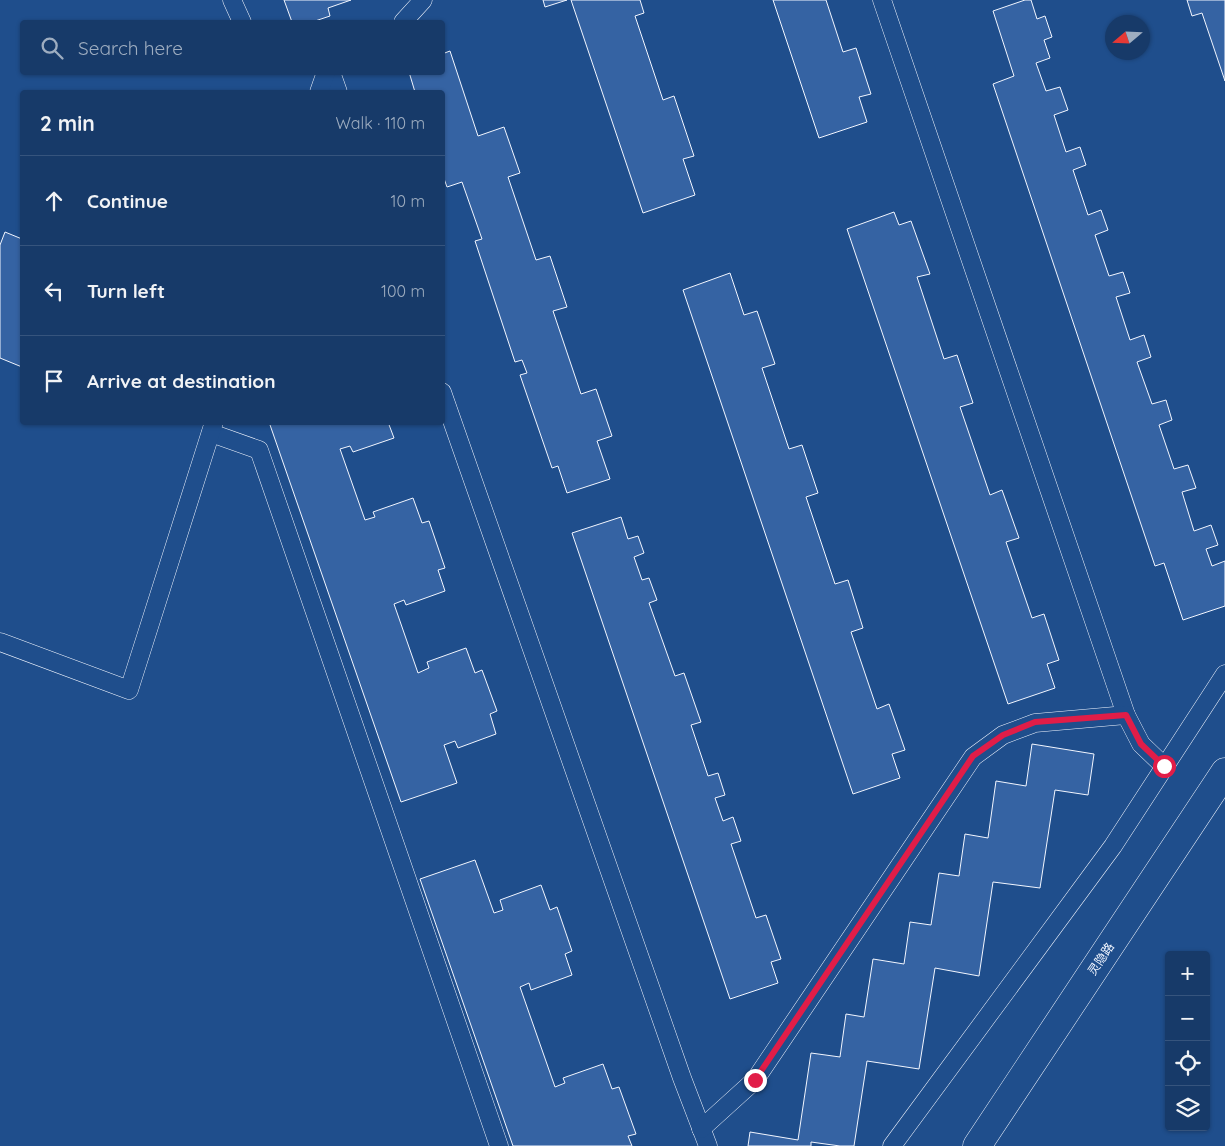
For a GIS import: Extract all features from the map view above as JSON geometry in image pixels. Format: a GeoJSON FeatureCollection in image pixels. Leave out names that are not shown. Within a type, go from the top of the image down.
{"type":"FeatureCollection","features":[{"type":"Feature","properties":{"kind":"street","name":"灵隐路"},"geometry":{"type":"LineString","coordinates":[[977,1146],[1225,772]]}},
{"type":"Feature","properties":{"kind":"lane"},"geometry":{"type":"LineString","coordinates":[[232,0],[241,20]]}},
{"type":"Feature","properties":{"kind":"lane"},"geometry":{"type":"LineString","coordinates":[[405,20],[423,0]]}},
{"type":"Feature","properties":{"kind":"lane"},"geometry":{"type":"LineString","coordinates":[[882,0],[1126,715],[1141,744],[1164,766]]}},
{"type":"Feature","properties":{"kind":"lane"},"geometry":{"type":"LineString","coordinates":[[320,90],[325,75]]}},
{"type":"Feature","properties":{"kind":"lane"},"geometry":{"type":"LineString","coordinates":[[332,75],[337,90]]}},
{"type":"Feature","properties":{"kind":"lane"},"geometry":{"type":"LineString","coordinates":[[445,401],[682,1078],[708,1146]]}},
{"type":"Feature","properties":{"kind":"lane"},"geometry":{"type":"LineString","coordinates":[[0,642],[129,690],[213,428],[259,450],[500,1146]]}},
{"type":"Feature","properties":{"kind":"lane"},"geometry":{"type":"LineString","coordinates":[[892,1146],[1113,846],[1225,674]]}},
{"type":"Feature","properties":{"kind":"lane"},"geometry":{"type":"LineString","coordinates":[[701,1129],[755,1080],[973,756],[1003,735],[1035,722],[1126,715]]}},
{"type":"Feature","properties":{"kind":"building"},"geometry":{"type":"Polygon","coordinates":[[[284,0],[351,0],[328,8],[330,16],[318,20],[291,20],[284,0]]]}},
{"type":"Feature","properties":{"kind":"building"},"geometry":{"type":"Polygon","coordinates":[[[543,0],[567,0],[545,7],[543,0]]]}},
{"type":"Feature","properties":{"kind":"building"},"geometry":{"type":"Polygon","coordinates":[[[571,0],[640,0],[644,13],[635,16],[663,100],[674,96],[694,156],[683,159],[695,195],[643,213],[571,0]]]}},
{"type":"Feature","properties":{"kind":"building"},"geometry":{"type":"Polygon","coordinates":[[[773,0],[826,0],[843,52],[856,48],[871,94],[859,97],[867,122],[819,138],[773,0]]]}},
{"type":"Feature","properties":{"kind":"building"},"geometry":{"type":"Polygon","coordinates":[[[1025,0],[1031,0],[1037,19],[1045,16],[1052,37],[1044,40],[1050,58],[1036,63],[1046,91],[1060,87],[1068,110],[1054,115],[1066,152],[1080,147],[1086,165],[1073,170],[1088,215],[1101,210],[1108,230],[1095,235],[1109,276],[1123,272],[1130,293],[1116,297],[1130,340],[1144,335],[1151,357],[1137,362],[1152,404],[1166,400],[1172,420],[1159,425],[1174,469],[1188,465],[1196,488],[1182,492],[1194,531],[1211,525],[1218,545],[1206,549],[1212,566],[1225,561],[1225,606],[1183,620],[1164,563],[1155,566],[993,84],[1014,76],[993,11],[1025,0]]]}},
{"type":"Feature","properties":{"kind":"building"},"geometry":{"type":"Polygon","coordinates":[[[1187,0],[1225,0],[1225,81],[1202,13],[1192,16],[1187,0]]]}},
{"type":"Feature","properties":{"kind":"building"},"geometry":{"type":"Polygon","coordinates":[[[450,51],[478,136],[504,127],[520,173],[508,177],[536,260],[550,256],[567,307],[553,311],[581,394],[596,389],[612,436],[597,441],[610,479],[567,493],[558,466],[552,468],[520,375],[527,373],[522,360],[515,362],[475,241],[482,239],[462,182],[447,187],[445,181],[445,90],[414,90],[410,75],[445,75],[445,53],[450,51]]]}},
{"type":"Feature","properties":{"kind":"building"},"geometry":{"type":"Polygon","coordinates":[[[894,212],[899,225],[911,221],[930,274],[917,277],[944,359],[957,355],[973,403],[960,407],[990,495],[1002,490],[1019,538],[1006,542],[1032,618],[1044,614],[1059,660],[1047,664],[1055,688],[1008,704],[847,229],[894,212]]]}},
{"type":"Feature","properties":{"kind":"building"},"geometry":{"type":"Polygon","coordinates":[[[5,232],[20,238],[20,366],[0,358],[0,245],[5,232]]]}},
{"type":"Feature","properties":{"kind":"building"},"geometry":{"type":"Polygon","coordinates":[[[730,273],[744,315],[757,311],[775,364],[762,368],[789,449],[802,445],[818,493],[806,497],[835,584],[848,580],[863,628],[851,632],[877,709],[889,704],[905,750],[892,754],[900,778],[853,794],[683,290],[730,273]]]}},
{"type":"Feature","properties":{"kind":"building"},"geometry":{"type":"Polygon","coordinates":[[[270,425],[389,425],[394,438],[353,452],[350,446],[340,449],[365,520],[375,517],[373,512],[413,498],[422,523],[429,521],[445,568],[438,570],[445,591],[406,605],[404,600],[394,604],[418,673],[429,668],[427,662],[466,648],[475,673],[482,670],[497,711],[490,714],[496,734],[458,748],[455,741],[444,745],[457,783],[401,802],[270,425]]]}},
{"type":"Feature","properties":{"kind":"building"},"geometry":{"type":"Polygon","coordinates":[[[621,517],[628,539],[638,536],[644,553],[634,557],[642,580],[649,578],[657,600],[649,603],[675,676],[684,673],[701,722],[691,725],[708,776],[718,773],[725,795],[715,798],[723,821],[733,817],[741,841],[731,844],[756,918],[766,915],[781,959],[771,962],[778,983],[730,999],[572,533],[621,517]]]}},
{"type":"Feature","properties":{"kind":"building"},"geometry":{"type":"Polygon","coordinates":[[[1032,744],[1094,754],[1088,795],[1055,790],[1040,888],[993,882],[979,976],[935,968],[919,1069],[867,1061],[854,1146],[811,1142],[811,1146],[748,1146],[750,1132],[798,1140],[811,1053],[840,1057],[846,1014],[864,1017],[873,959],[904,964],[910,922],[931,925],[939,873],[959,876],[965,834],[988,838],[996,781],[1026,786],[1032,744]]]}},
{"type":"Feature","properties":{"kind":"building"},"geometry":{"type":"Polygon","coordinates":[[[475,860],[494,913],[503,910],[500,900],[541,885],[550,910],[557,907],[572,951],[565,954],[572,975],[531,990],[529,983],[520,987],[555,1087],[565,1083],[563,1078],[603,1064],[612,1089],[619,1087],[636,1134],[628,1136],[632,1146],[513,1146],[420,879],[475,860]]]}},
{"type":"Feature","properties":{"kind":"route"},"geometry":{"type":"LineString","coordinates":[[755,1080],[973,756],[1003,735],[1035,722],[1126,715],[1141,744],[1164,766]]}}]}
